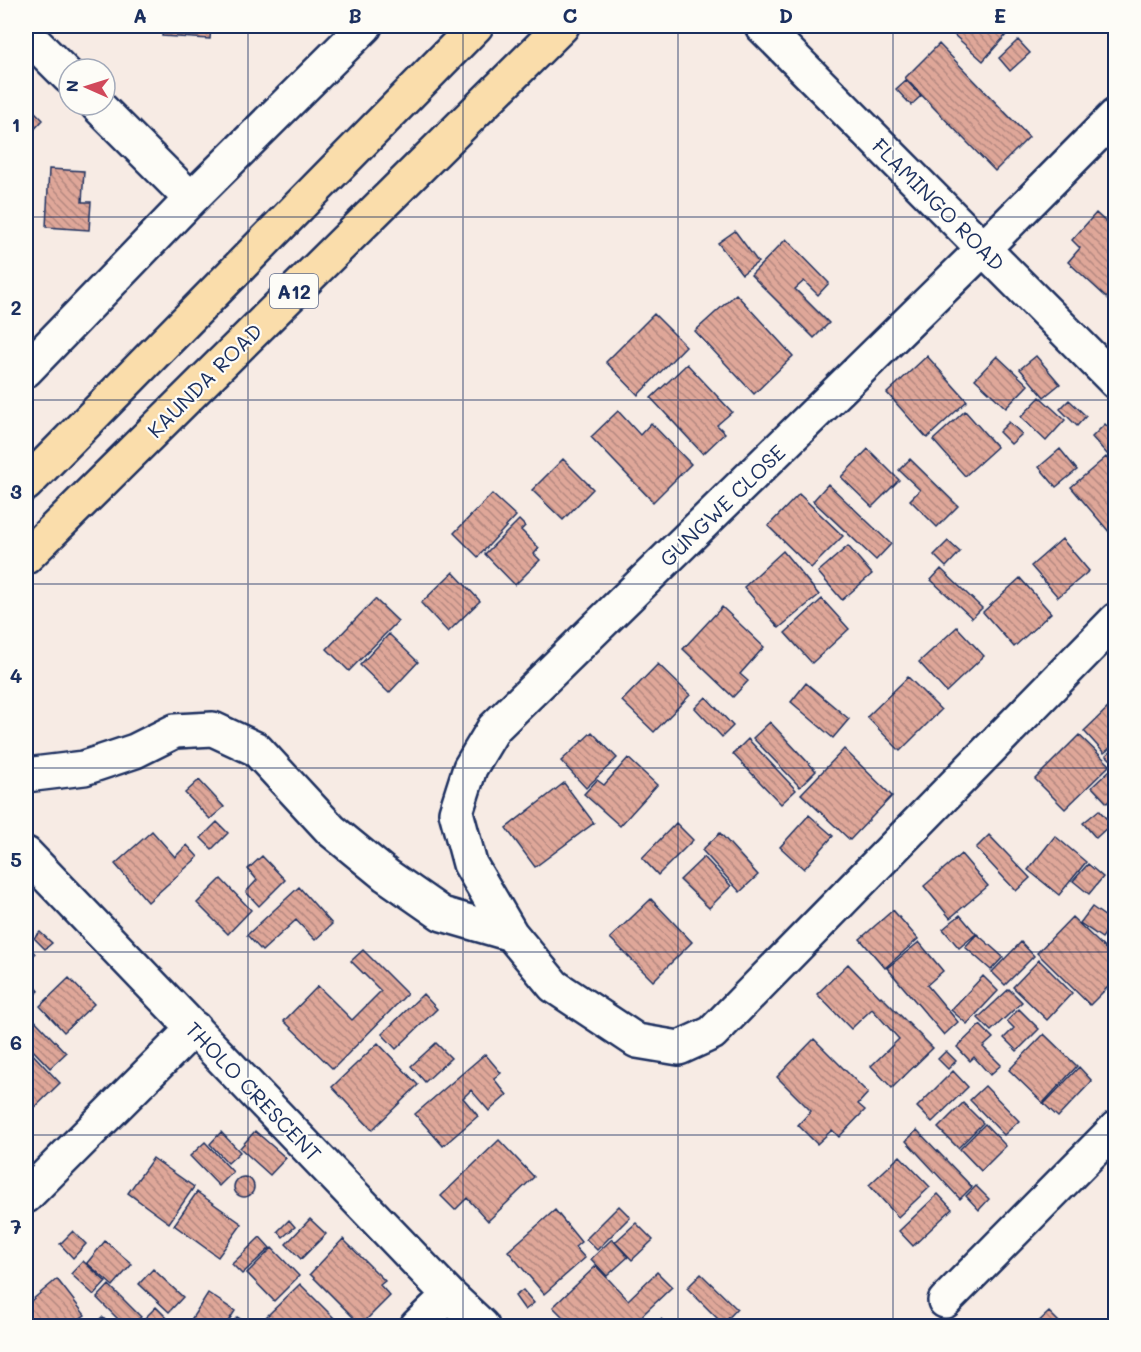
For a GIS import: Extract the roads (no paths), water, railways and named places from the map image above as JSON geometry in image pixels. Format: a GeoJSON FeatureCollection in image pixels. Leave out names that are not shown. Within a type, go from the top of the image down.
{"type":"FeatureCollection","features":[{"type":"Feature","properties":{"kind":"main road","name":"A12"},"geometry":{"type":"LineString","coordinates":[[26,484],[476,26]]}},
{"type":"Feature","properties":{"kind":"main road","name":"KAUNDA ROAD"},"geometry":{"type":"LineString","coordinates":[[26,557],[562,26]]}},
{"type":"Feature","properties":{"kind":"street"},"geometry":{"type":"LineString","coordinates":[[26,370],[191,199],[365,26]]}},
{"type":"Feature","properties":{"kind":"street","name":"FLAMINGO ROAD"},"geometry":{"type":"LineString","coordinates":[[762,26],[1116,382]]}},
{"type":"Feature","properties":{"kind":"street"},"geometry":{"type":"LineString","coordinates":[[26,34],[57,65]]}},
{"type":"Feature","properties":{"kind":"street","name":"GUNGWE CLOSE"},"geometry":{"type":"LineString","coordinates":[[1116,115],[983,249],[494,728],[470,768],[456,812],[470,864],[511,934],[554,986],[637,1041],[679,1048],[712,1032],[1116,620]]}},
{"type":"Feature","properties":{"kind":"street"},"geometry":{"type":"LineString","coordinates":[[108,117],[191,199]]}},
{"type":"Feature","properties":{"kind":"street"},"geometry":{"type":"LineString","coordinates":[[26,775],[84,768],[135,751],[175,731],[213,729],[256,749],[331,830],[386,875],[442,914],[511,934]]}},
{"type":"Feature","properties":{"kind":"street","name":"THOLO CRESCENT"},"geometry":{"type":"LineString","coordinates":[[26,854],[449,1295],[482,1326]]}},
{"type":"Feature","properties":{"kind":"street"},"geometry":{"type":"LineString","coordinates":[[26,1196],[194,1028]]}},
{"type":"Feature","properties":{"kind":"street"},"geometry":{"type":"LineString","coordinates":[[945,1301],[1116,1128]]}},
{"type":"Feature","properties":{"kind":"street"},"geometry":{"type":"LineString","coordinates":[[417,1326],[449,1295]]}}]}
